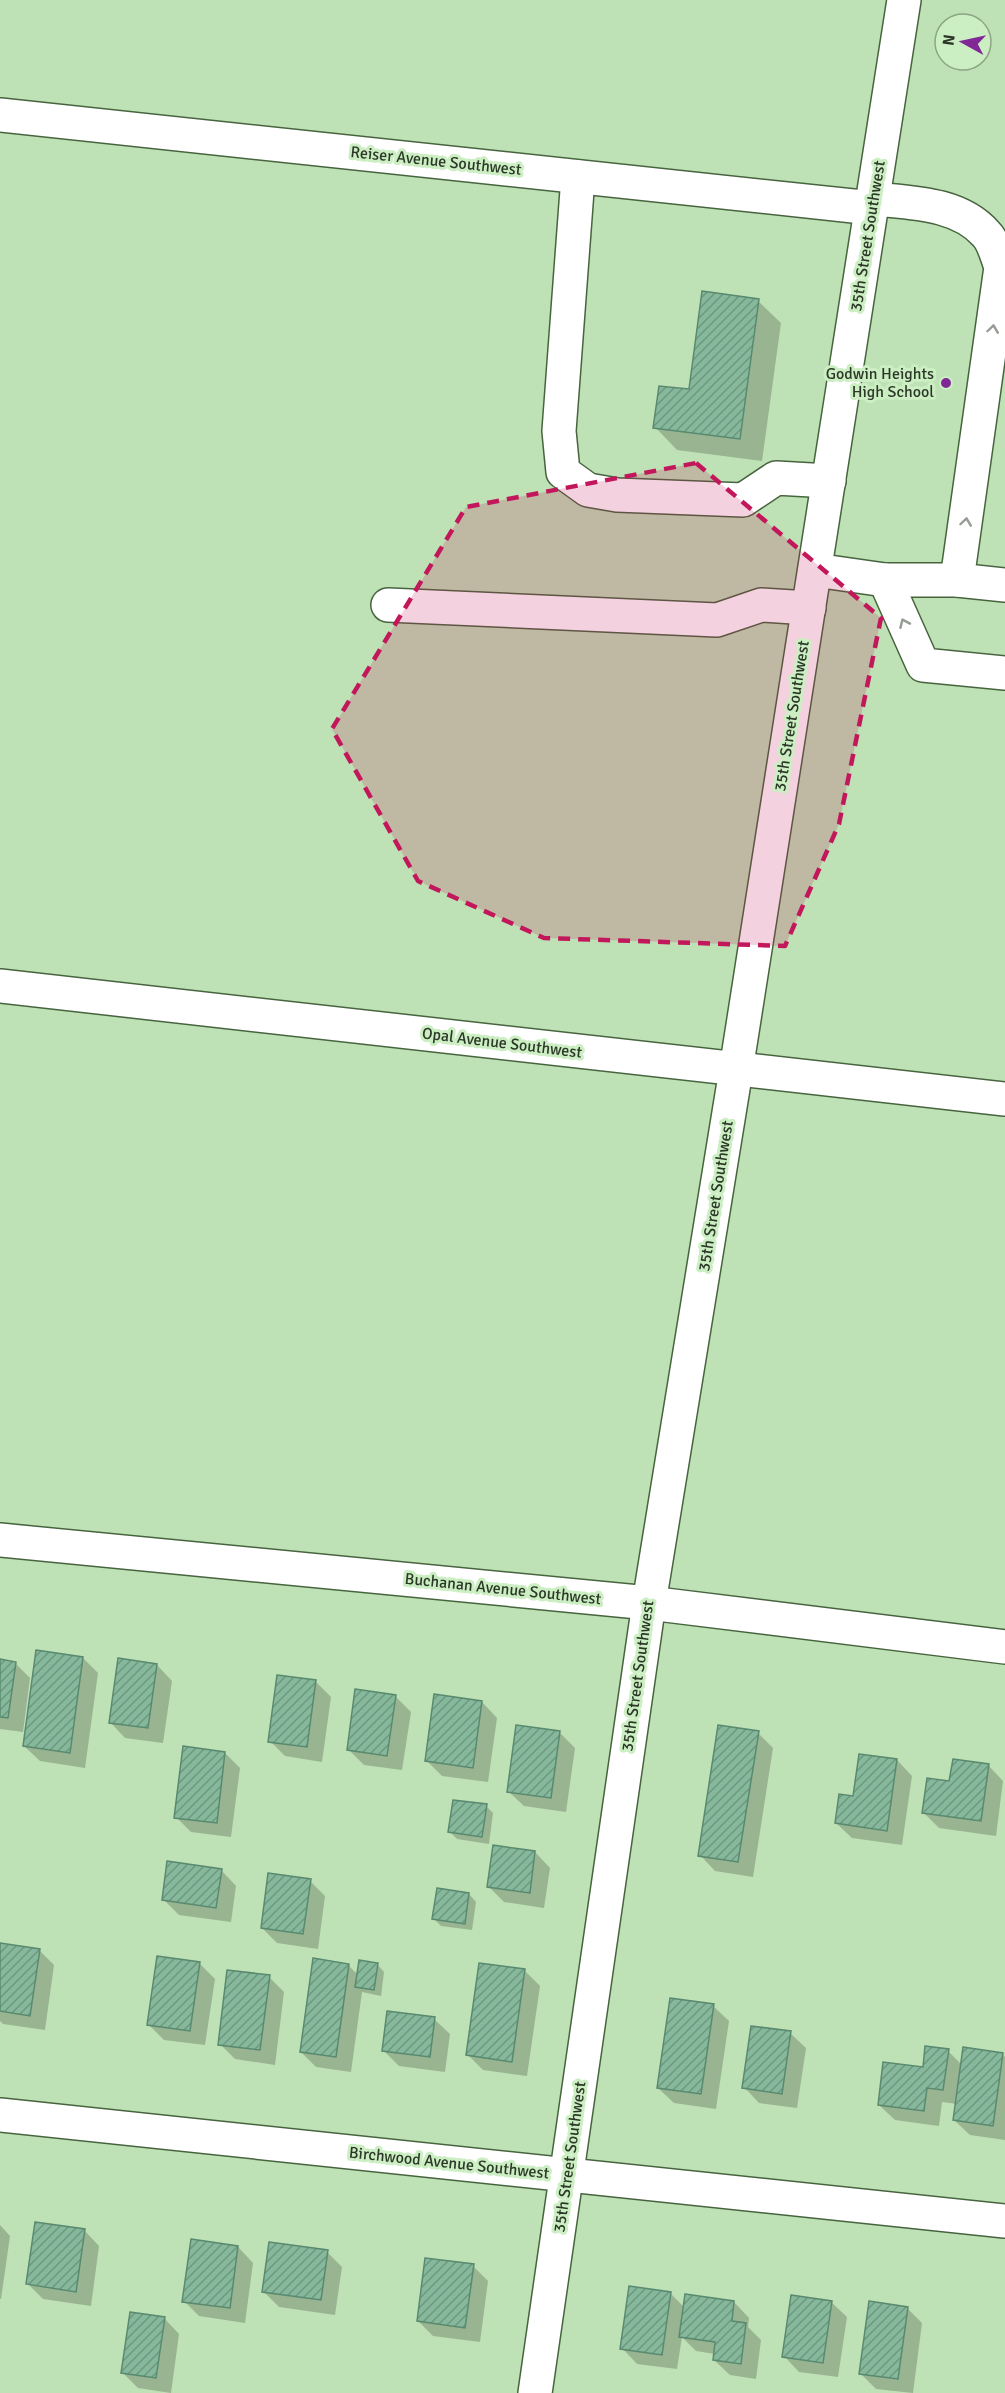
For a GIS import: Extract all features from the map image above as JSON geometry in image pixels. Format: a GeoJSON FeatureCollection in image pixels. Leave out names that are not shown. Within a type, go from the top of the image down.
{"type":"FeatureCollection","features":[{"type":"Feature","properties":{"kind":"street","name":"35th Street Southwest"},"geometry":{"type":"LineString","coordinates":[[535,2393],[648,1603],[736,1070],[904,0]]}},
{"type":"Feature","properties":{"kind":"street","name":"Reiser Avenue Southwest"},"geometry":{"type":"LineString","coordinates":[[0,115],[578,177],[873,204],[931,205],[968,218],[988,235],[1001,267],[957,580]]}},
{"type":"Feature","properties":{"kind":"street"},"geometry":{"type":"LineString","coordinates":[[578,177],[559,431],[563,472],[588,490],[617,495],[743,500],[776,478],[829,481]]}},
{"type":"Feature","properties":{"kind":"street"},"geometry":{"type":"LineString","coordinates":[[815,570],[885,580],[957,580],[1005,585]]}},
{"type":"Feature","properties":{"kind":"street"},"geometry":{"type":"LineString","coordinates":[[885,580],[923,665],[1005,674]]}},
{"type":"Feature","properties":{"kind":"street"},"geometry":{"type":"LineString","coordinates":[[388,605],[717,620],[761,605],[809,608]]}},
{"type":"Feature","properties":{"kind":"street","name":"Opal Avenue Southwest"},"geometry":{"type":"LineString","coordinates":[[0,986],[1005,1099]]}},
{"type":"Feature","properties":{"kind":"street","name":"Buchanan Avenue Southwest"},"geometry":{"type":"LineString","coordinates":[[0,1540],[648,1603],[1005,1647]]}},
{"type":"Feature","properties":{"kind":"street","name":"Birchwood Avenue Southwest"},"geometry":{"type":"LineString","coordinates":[[0,2115],[1005,2221]]}},
{"type":"Feature","properties":{"kind":"highlighted area"},"geometry":{"type":"Polygon","coordinates":[[[696,463],[881,618],[839,824],[785,946],[544,938],[418,881],[332,729],[466,507],[696,463]]]}},
{"type":"Feature","properties":{"kind":"building"},"geometry":{"type":"Polygon","coordinates":[[[702,291],[759,299],[740,439],[653,428],[659,386],[689,389],[702,291]]]}},
{"type":"Feature","properties":{"kind":"building"},"geometry":{"type":"Polygon","coordinates":[[[36,1650],[83,1657],[70,1753],[23,1746],[36,1650]]]}},
{"type":"Feature","properties":{"kind":"building"},"geometry":{"type":"Polygon","coordinates":[[[118,1658],[157,1664],[148,1728],[109,1723],[118,1658]]]}},
{"type":"Feature","properties":{"kind":"building"},"geometry":{"type":"Polygon","coordinates":[[[0,1659],[16,1662],[8,1718],[0,1717],[0,1659]]]}},
{"type":"Feature","properties":{"kind":"building"},"geometry":{"type":"Polygon","coordinates":[[[277,1675],[316,1680],[307,1747],[268,1742],[277,1675]]]}},
{"type":"Feature","properties":{"kind":"building"},"geometry":{"type":"Polygon","coordinates":[[[355,1689],[396,1695],[387,1756],[347,1750],[355,1689]]]}},
{"type":"Feature","properties":{"kind":"building"},"geometry":{"type":"Polygon","coordinates":[[[434,1694],[482,1701],[473,1768],[425,1761],[434,1694]]]}},
{"type":"Feature","properties":{"kind":"building"},"geometry":{"type":"Polygon","coordinates":[[[516,1725],[560,1731],[551,1798],[507,1792],[516,1725]]]}},
{"type":"Feature","properties":{"kind":"building"},"geometry":{"type":"Polygon","coordinates":[[[718,1725],[759,1731],[738,1862],[698,1856],[718,1725]]]}},
{"type":"Feature","properties":{"kind":"building"},"geometry":{"type":"Polygon","coordinates":[[[183,1746],[225,1752],[217,1823],[174,1818],[183,1746]]]}},
{"type":"Feature","properties":{"kind":"building"},"geometry":{"type":"Polygon","coordinates":[[[859,1754],[897,1759],[887,1831],[835,1823],[839,1794],[853,1796],[859,1754]]]}},
{"type":"Feature","properties":{"kind":"building"},"geometry":{"type":"Polygon","coordinates":[[[953,1759],[989,1764],[981,1821],[922,1813],[927,1778],[949,1781],[953,1759]]]}},
{"type":"Feature","properties":{"kind":"building"},"geometry":{"type":"Polygon","coordinates":[[[453,1800],[487,1804],[482,1837],[448,1832],[453,1800]]]}},
{"type":"Feature","properties":{"kind":"building"},"geometry":{"type":"Polygon","coordinates":[[[493,1845],[535,1851],[530,1893],[487,1887],[493,1845]]]}},
{"type":"Feature","properties":{"kind":"building"},"geometry":{"type":"Polygon","coordinates":[[[167,1861],[222,1869],[216,1908],[162,1900],[167,1861]]]}},
{"type":"Feature","properties":{"kind":"building"},"geometry":{"type":"Polygon","coordinates":[[[268,1873],[311,1879],[303,1934],[261,1928],[268,1873]]]}},
{"type":"Feature","properties":{"kind":"building"},"geometry":{"type":"Polygon","coordinates":[[[437,1888],[469,1893],[465,1924],[432,1919],[437,1888]]]}},
{"type":"Feature","properties":{"kind":"building"},"geometry":{"type":"Polygon","coordinates":[[[0,1943],[40,1949],[30,2016],[0,2011],[0,1943]]]}},
{"type":"Feature","properties":{"kind":"building"},"geometry":{"type":"Polygon","coordinates":[[[157,1956],[200,1962],[190,2031],[147,2025],[157,1956]]]}},
{"type":"Feature","properties":{"kind":"building"},"geometry":{"type":"Polygon","coordinates":[[[313,1958],[349,1964],[336,2057],[300,2052],[313,1958]]]}},
{"type":"Feature","properties":{"kind":"building"},"geometry":{"type":"Polygon","coordinates":[[[359,1960],[378,1963],[374,1990],[355,1987],[359,1960]]]}},
{"type":"Feature","properties":{"kind":"building"},"geometry":{"type":"Polygon","coordinates":[[[479,1963],[525,1969],[512,2062],[466,2055],[479,1963]]]}},
{"type":"Feature","properties":{"kind":"building"},"geometry":{"type":"Polygon","coordinates":[[[227,1970],[270,1975],[260,2050],[218,2045],[227,1970]]]}},
{"type":"Feature","properties":{"kind":"building"},"geometry":{"type":"Polygon","coordinates":[[[670,1998],[714,2004],[701,2094],[657,2088],[670,1998]]]}},
{"type":"Feature","properties":{"kind":"building"},"geometry":{"type":"Polygon","coordinates":[[[387,2011],[435,2017],[430,2057],[382,2051],[387,2011]]]}},
{"type":"Feature","properties":{"kind":"building"},"geometry":{"type":"Polygon","coordinates":[[[751,2026],[791,2031],[782,2094],[742,2088],[751,2026]]]}},
{"type":"Feature","properties":{"kind":"building"},"geometry":{"type":"Polygon","coordinates":[[[925,2046],[949,2049],[943,2090],[927,2088],[924,2111],[878,2105],[883,2062],[923,2067],[925,2046]]]}},
{"type":"Feature","properties":{"kind":"building"},"geometry":{"type":"Polygon","coordinates":[[[963,2047],[1003,2053],[993,2126],[953,2120],[963,2047]]]}},
{"type":"Feature","properties":{"kind":"building"},"geometry":{"type":"Polygon","coordinates":[[[35,2222],[85,2229],[76,2292],[26,2284],[35,2222]]]}},
{"type":"Feature","properties":{"kind":"building"},"geometry":{"type":"Polygon","coordinates":[[[191,2239],[238,2246],[230,2308],[182,2302],[191,2239]]]}},
{"type":"Feature","properties":{"kind":"building"},"geometry":{"type":"Polygon","coordinates":[[[269,2242],[328,2250],[321,2300],[262,2292],[269,2242]]]}},
{"type":"Feature","properties":{"kind":"building"},"geometry":{"type":"Polygon","coordinates":[[[425,2258],[474,2264],[465,2328],[417,2321],[425,2258]]]}},
{"type":"Feature","properties":{"kind":"building"},"geometry":{"type":"Polygon","coordinates":[[[629,2286],[671,2292],[662,2355],[620,2349],[629,2286]]]}},
{"type":"Feature","properties":{"kind":"building"},"geometry":{"type":"Polygon","coordinates":[[[685,2294],[734,2301],[732,2321],[746,2323],[741,2364],[713,2360],[715,2342],[679,2337],[685,2294]]]}},
{"type":"Feature","properties":{"kind":"building"},"geometry":{"type":"Polygon","coordinates":[[[791,2295],[832,2301],[823,2363],[782,2357],[791,2295]]]}},
{"type":"Feature","properties":{"kind":"building"},"geometry":{"type":"Polygon","coordinates":[[[869,2301],[908,2307],[898,2379],[859,2374],[869,2301]]]}},
{"type":"Feature","properties":{"kind":"building"},"geometry":{"type":"Polygon","coordinates":[[[130,2312],[165,2317],[156,2378],[121,2373],[130,2312]]]}},
{"type":"Feature","properties":{"kind":"place","name":"Godwin Heights High School"},"geometry":{"type":"Point","coordinates":[946,383]}}]}
